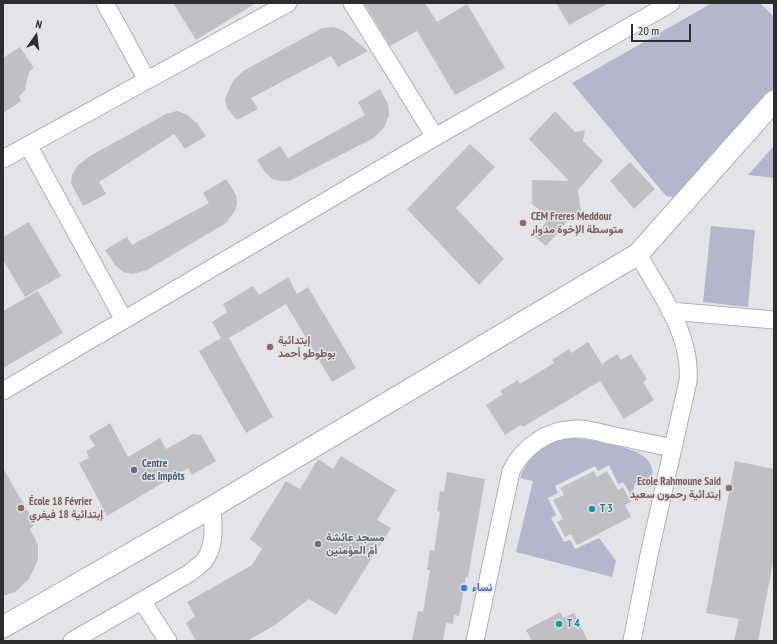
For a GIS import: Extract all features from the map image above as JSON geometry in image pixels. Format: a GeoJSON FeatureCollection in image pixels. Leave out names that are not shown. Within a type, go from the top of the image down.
{"type":"FeatureCollection","features":[{"type":"Feature","properties":{"kind":"street"},"geometry":{"type":"LineString","coordinates":[[105,3],[147,80]]}},
{"type":"Feature","properties":{"kind":"street"},"geometry":{"type":"LineString","coordinates":[[3,159],[288,3]]}},
{"type":"Feature","properties":{"kind":"street"},"geometry":{"type":"LineString","coordinates":[[352,3],[435,137]]}},
{"type":"Feature","properties":{"kind":"street"},"geometry":{"type":"LineString","coordinates":[[3,391],[435,137],[671,3]]}},
{"type":"Feature","properties":{"kind":"street"},"geometry":{"type":"LineString","coordinates":[[3,627],[212,507],[638,254],[774,101]]}},
{"type":"Feature","properties":{"kind":"street"},"geometry":{"type":"LineString","coordinates":[[28,144],[124,320]]}},
{"type":"Feature","properties":{"kind":"street"},"geometry":{"type":"LineString","coordinates":[[632,641],[688,381],[689,368],[687,350],[681,333],[638,254]]}},
{"type":"Feature","properties":{"kind":"street"},"geometry":{"type":"LineString","coordinates":[[670,311],[774,320]]}},
{"type":"Feature","properties":{"kind":"street"},"geometry":{"type":"LineString","coordinates":[[475,641],[511,471],[522,454],[545,436],[561,430],[574,429],[590,430],[673,448]]}},
{"type":"Feature","properties":{"kind":"street"},"geometry":{"type":"LineString","coordinates":[[72,641],[190,573],[205,560],[211,544],[214,527],[212,507]]}},
{"type":"Feature","properties":{"kind":"street"},"geometry":{"type":"LineString","coordinates":[[142,601],[168,641]]}},
{"type":"Feature","properties":{"kind":"shaded area"},"geometry":{"type":"Polygon","coordinates":[[[712,3],[760,3],[774,17],[774,92],[682,198],[666,196],[572,83],[712,3]]]}},
{"type":"Feature","properties":{"kind":"shaded area"},"geometry":{"type":"Polygon","coordinates":[[[774,146],[774,178],[748,175],[774,146]]]}},
{"type":"Feature","properties":{"kind":"shaded area"},"geometry":{"type":"Polygon","coordinates":[[[711,226],[755,230],[748,307],[703,302],[711,226]]]}},
{"type":"Feature","properties":{"kind":"shaded area"},"geometry":{"type":"Polygon","coordinates":[[[569,438],[589,440],[627,449],[642,455],[648,460],[652,467],[653,476],[651,487],[635,483],[632,497],[623,482],[618,484],[609,465],[598,471],[595,466],[555,486],[558,493],[548,498],[556,515],[551,518],[564,542],[570,540],[575,549],[599,538],[616,561],[612,577],[516,552],[533,481],[520,478],[523,470],[533,456],[545,446],[569,438]]]}},
{"type":"Feature","properties":{"kind":"building"},"geometry":{"type":"Polygon","coordinates":[[[173,3],[256,3],[196,40],[173,3]]]}},
{"type":"Feature","properties":{"kind":"building"},"geometry":{"type":"Polygon","coordinates":[[[364,3],[425,3],[437,22],[467,4],[505,68],[455,95],[417,31],[390,46],[364,3]]]}},
{"type":"Feature","properties":{"kind":"building"},"geometry":{"type":"Polygon","coordinates":[[[556,3],[609,3],[569,25],[556,3]]]}},
{"type":"Feature","properties":{"kind":"building"},"geometry":{"type":"Polygon","coordinates":[[[334,27],[344,31],[368,51],[338,67],[331,56],[251,98],[258,109],[237,120],[227,108],[225,99],[233,81],[243,71],[322,28],[334,27]]]}},
{"type":"Feature","properties":{"kind":"building"},"geometry":{"type":"Polygon","coordinates":[[[20,47],[34,68],[29,72],[25,90],[19,97],[21,101],[3,113],[3,58],[20,47]]]}},
{"type":"Feature","properties":{"kind":"building"},"geometry":{"type":"Polygon","coordinates":[[[380,89],[388,104],[389,115],[384,128],[372,139],[289,181],[272,179],[257,160],[280,146],[288,158],[365,115],[358,102],[380,89]]]}},
{"type":"Feature","properties":{"kind":"building"},"geometry":{"type":"Polygon","coordinates":[[[177,111],[186,114],[197,123],[206,136],[185,149],[174,134],[99,182],[106,194],[83,206],[71,183],[72,175],[78,165],[90,156],[166,114],[177,111]]]}},
{"type":"Feature","properties":{"kind":"building"},"geometry":{"type":"Polygon","coordinates":[[[555,111],[575,132],[585,130],[583,141],[603,161],[578,190],[582,221],[570,218],[546,246],[535,237],[549,218],[532,204],[532,180],[569,181],[529,139],[555,111]]]}},
{"type":"Feature","properties":{"kind":"building"},"geometry":{"type":"Polygon","coordinates":[[[470,144],[495,167],[456,208],[504,259],[479,285],[407,209],[470,144]]]}},
{"type":"Feature","properties":{"kind":"building"},"geometry":{"type":"Polygon","coordinates":[[[630,162],[655,189],[634,209],[610,181],[630,162]]]}},
{"type":"Feature","properties":{"kind":"building"},"geometry":{"type":"Polygon","coordinates":[[[226,179],[236,195],[237,203],[235,211],[226,223],[147,270],[133,274],[123,272],[115,265],[105,250],[127,237],[132,245],[209,203],[203,193],[226,179]]]}},
{"type":"Feature","properties":{"kind":"building"},"geometry":{"type":"Polygon","coordinates":[[[29,222],[61,276],[25,297],[3,260],[3,237],[29,222]]]}},
{"type":"Feature","properties":{"kind":"building"},"geometry":{"type":"Polygon","coordinates":[[[288,277],[297,294],[308,287],[356,368],[332,382],[286,304],[229,338],[273,417],[246,433],[199,351],[221,338],[212,322],[227,312],[223,304],[253,286],[259,295],[288,277]]]}},
{"type":"Feature","properties":{"kind":"building"},"geometry":{"type":"Polygon","coordinates":[[[38,291],[63,333],[3,368],[3,311],[38,291]]]}},
{"type":"Feature","properties":{"kind":"building"},"geometry":{"type":"Polygon","coordinates":[[[588,342],[602,364],[617,354],[621,360],[631,354],[647,379],[643,382],[654,400],[624,419],[600,381],[523,427],[521,425],[505,435],[486,405],[503,394],[500,391],[518,380],[520,384],[554,363],[552,360],[569,349],[571,353],[588,342]]]}},
{"type":"Feature","properties":{"kind":"building","name":"Centre des Impôts"},"geometry":{"type":"Polygon","coordinates":[[[110,423],[128,457],[160,438],[166,449],[193,434],[201,435],[216,461],[192,475],[188,468],[107,516],[79,463],[89,458],[86,451],[95,446],[89,436],[110,423]]]}},
{"type":"Feature","properties":{"kind":"building","name":"مسجد عائشة أمّ المؤمنين"},"geometry":{"type":"Polygon","coordinates":[[[341,456],[396,490],[377,520],[391,528],[336,615],[309,599],[275,625],[247,641],[196,641],[186,623],[195,616],[187,602],[252,565],[262,549],[250,539],[286,481],[300,489],[318,459],[333,469],[341,456]]]}},
{"type":"Feature","properties":{"kind":"building"},"geometry":{"type":"Polygon","coordinates":[[[735,461],[774,469],[774,557],[758,641],[734,641],[739,619],[706,613],[735,461]]]}},
{"type":"Feature","properties":{"kind":"building"},"geometry":{"type":"Polygon","coordinates":[[[3,468],[35,524],[30,529],[38,545],[38,560],[29,579],[15,592],[3,596],[3,468]]]}},
{"type":"Feature","properties":{"kind":"building","name":"T 3"},"geometry":{"type":"Polygon","coordinates":[[[594,471],[597,477],[607,471],[618,490],[623,487],[631,502],[625,505],[631,517],[577,545],[571,534],[565,537],[557,522],[563,519],[553,500],[564,495],[560,488],[594,471]]]}},
{"type":"Feature","properties":{"kind":"building"},"geometry":{"type":"Polygon","coordinates":[[[447,472],[485,479],[468,577],[466,577],[459,616],[454,615],[453,624],[446,623],[443,641],[412,641],[418,611],[423,612],[430,570],[427,570],[430,550],[434,551],[440,512],[437,511],[440,491],[444,492],[447,472]]]}},
{"type":"Feature","properties":{"kind":"building","name":"T 4"},"geometry":{"type":"Polygon","coordinates":[[[560,612],[563,618],[574,613],[588,641],[532,641],[526,630],[560,612]]]}},
{"type":"Feature","properties":{"kind":"place","name":"CEM Freres Meddour متوسطة الإخوة مدوار"},"geometry":{"type":"Point","coordinates":[523,223]}},
{"type":"Feature","properties":{"kind":"place","name":"إبتدائية بوطوطو أحمد"},"geometry":{"type":"Point","coordinates":[270,347]}},
{"type":"Feature","properties":{"kind":"place","name":"Centre des Impôts"},"geometry":{"type":"Point","coordinates":[134,470]}},
{"type":"Feature","properties":{"kind":"place","name":"Ecole Rahmoune Said إبتدائية رحمون سعيد"},"geometry":{"type":"Point","coordinates":[729,488]}},
{"type":"Feature","properties":{"kind":"place","name":"École 18 Février إبتدائية 18 فيفري"},"geometry":{"type":"Point","coordinates":[21,508]}},
{"type":"Feature","properties":{"kind":"place","name":"T 3"},"geometry":{"type":"Point","coordinates":[592,509]}},
{"type":"Feature","properties":{"kind":"place","name":"مسجد عائشة أمّ المؤمنين"},"geometry":{"type":"Point","coordinates":[318,544]}},
{"type":"Feature","properties":{"kind":"place","name":"نساء"},"geometry":{"type":"Point","coordinates":[464,588]}},
{"type":"Feature","properties":{"kind":"place","name":"T 4"},"geometry":{"type":"Point","coordinates":[559,624]}}]}
